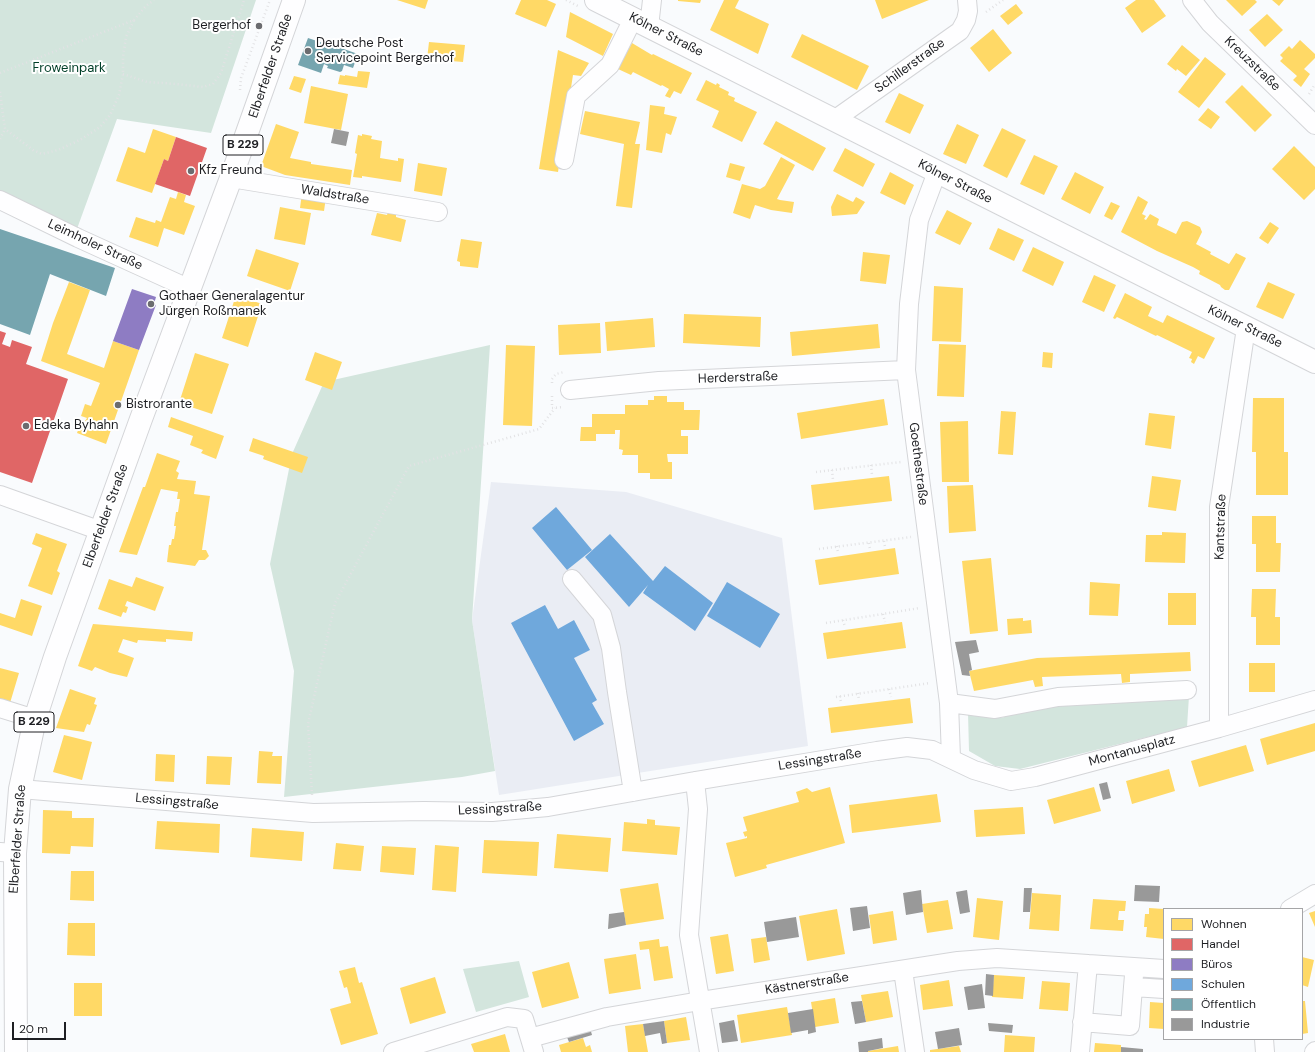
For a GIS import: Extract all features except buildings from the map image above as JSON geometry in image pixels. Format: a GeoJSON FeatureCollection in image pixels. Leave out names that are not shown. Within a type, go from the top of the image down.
{"type":"FeatureCollection","features":[{"type":"Feature","properties":{"kind":"main road","name":"Elberfelder Straße"},"geometry":{"type":"LineString","coordinates":[[16,1052],[7,852],[34,719],[101,531],[231,178],[294,0]]}},
{"type":"Feature","properties":{"kind":"main road","name":"Kölner Straße"},"geometry":{"type":"LineString","coordinates":[[590,5],[641,23],[1315,362]]}},
{"type":"Feature","properties":{"kind":"street"},"geometry":{"type":"LineString","coordinates":[[564,160],[576,96],[610,65],[641,23],[652,0]]}},
{"type":"Feature","properties":{"kind":"street","name":"Schillerstraße"},"geometry":{"type":"LineString","coordinates":[[834,120],[960,30],[966,20],[968,10],[967,0]]}},
{"type":"Feature","properties":{"kind":"street","name":"Kreuzstraße"},"geometry":{"type":"LineString","coordinates":[[1192,0],[1210,23],[1315,125]]}},
{"type":"Feature","properties":{"kind":"street","name":"Goethestraße"},"geometry":{"type":"LineString","coordinates":[[937,172],[919,220],[909,304],[906,370],[949,703],[951,758]]}},
{"type":"Feature","properties":{"kind":"street","name":"Waldstraße"},"geometry":{"type":"LineString","coordinates":[[231,178],[438,212]]}},
{"type":"Feature","properties":{"kind":"street","name":"Leimholer Straße"},"geometry":{"type":"LineString","coordinates":[[0,200],[78,238],[190,289]]}},
{"type":"Feature","properties":{"kind":"street","name":"Kantstraße"},"geometry":{"type":"LineString","coordinates":[[1219,728],[1219,507],[1246,328]]}},
{"type":"Feature","properties":{"kind":"street","name":"Herderstraße"},"geometry":{"type":"LineString","coordinates":[[567,398],[659,381],[906,370]]}},
{"type":"Feature","properties":{"kind":"street"},"geometry":{"type":"LineString","coordinates":[[0,495],[101,531]]}},
{"type":"Feature","properties":{"kind":"street"},"geometry":{"type":"LineString","coordinates":[[572,579],[602,615],[606,628],[611,648],[633,792]]}},
{"type":"Feature","properties":{"kind":"street"},"geometry":{"type":"LineString","coordinates":[[949,703],[995,709],[1058,697],[1187,690]]}},
{"type":"Feature","properties":{"kind":"street","name":"Montanusplatz"},"geometry":{"type":"LineString","coordinates":[[951,758],[974,770],[1011,781],[1035,777],[1219,728],[1315,700]]}},
{"type":"Feature","properties":{"kind":"street"},"geometry":{"type":"LineString","coordinates":[[0,708],[34,719]]}},
{"type":"Feature","properties":{"kind":"street","name":"Lessingstraße"},"geometry":{"type":"LineString","coordinates":[[20,789],[313,813],[424,811],[492,812],[548,807],[892,749],[920,748],[932,750],[951,758]]}},
{"type":"Feature","properties":{"kind":"street"},"geometry":{"type":"LineString","coordinates":[[696,781],[698,809],[689,935],[709,1052]]}},
{"type":"Feature","properties":{"kind":"street"},"geometry":{"type":"LineString","coordinates":[[1292,908],[1315,894]]}},
{"type":"Feature","properties":{"kind":"street","name":"Kästnerstraße"},"geometry":{"type":"LineString","coordinates":[[532,1045],[607,1017],[700,1000],[958,961],[997,958],[1163,969]]}},
{"type":"Feature","properties":{"kind":"street"},"geometry":{"type":"LineString","coordinates":[[1080,1052],[1088,964]]}},
{"type":"Feature","properties":{"kind":"street"},"geometry":{"type":"LineString","coordinates":[[1082,1022],[1130,1026],[1135,967]]}},
{"type":"Feature","properties":{"kind":"street"},"geometry":{"type":"LineString","coordinates":[[904,970],[915,1052]]}},
{"type":"Feature","properties":{"kind":"street"},"geometry":{"type":"LineString","coordinates":[[1133,986],[1163,989]]}},
{"type":"Feature","properties":{"kind":"street"},"geometry":{"type":"LineString","coordinates":[[393,1052],[507,1017],[524,1019],[532,1045]]}},
{"type":"Feature","properties":{"kind":"street"},"geometry":{"type":"LineString","coordinates":[[1264,1040],[1265,1052]]}},
{"type":"Feature","properties":{"kind":"path"},"geometry":{"type":"LineString","coordinates":[[5,129],[33,150],[42,154],[58,150],[80,140],[100,127],[110,116],[119,95],[123,74],[123,57],[126,37],[134,20],[146,6],[154,0]]}},
{"type":"Feature","properties":{"kind":"path"},"geometry":{"type":"LineString","coordinates":[[123,74],[147,82],[203,87],[213,84],[222,73],[244,0]]}},
{"type":"Feature","properties":{"kind":"path"},"geometry":{"type":"LineString","coordinates":[[566,0],[590,5]]}},
{"type":"Feature","properties":{"kind":"path"},"geometry":{"type":"LineString","coordinates":[[0,73],[134,20]]}},
{"type":"Feature","properties":{"kind":"path"},"geometry":{"type":"LineString","coordinates":[[0,92],[5,129],[0,139]]}},
{"type":"Feature","properties":{"kind":"path"},"geometry":{"type":"LineString","coordinates":[[552,386],[552,379],[556,374],[561,372],[569,372]]}},
{"type":"Feature","properties":{"kind":"path"},"geometry":{"type":"LineString","coordinates":[[552,394],[552,408],[556,408]]}},
{"type":"Feature","properties":{"kind":"path"},"geometry":{"type":"LineString","coordinates":[[556,408],[567,398]]}},
{"type":"Feature","properties":{"kind":"path"},"geometry":{"type":"LineString","coordinates":[[313,813],[308,724],[335,603],[408,466],[539,429],[556,408],[567,398]]}},
{"type":"Feature","properties":{"kind":"path"},"geometry":{"type":"LineString","coordinates":[[816,472],[918,459]]}},
{"type":"Feature","properties":{"kind":"path"},"geometry":{"type":"LineString","coordinates":[[871,465],[872,475]]}},
{"type":"Feature","properties":{"kind":"path"},"geometry":{"type":"LineString","coordinates":[[832,470],[833,480]]}},
{"type":"Feature","properties":{"kind":"path"},"geometry":{"type":"LineString","coordinates":[[819,549],[927,535]]}},
{"type":"Feature","properties":{"kind":"path"},"geometry":{"type":"LineString","coordinates":[[884,541],[885,548]]}},
{"type":"Feature","properties":{"kind":"path"},"geometry":{"type":"LineString","coordinates":[[869,543],[870,550]]}},
{"type":"Feature","properties":{"kind":"path"},"geometry":{"type":"LineString","coordinates":[[837,546],[838,553]]}},
{"type":"Feature","properties":{"kind":"path"},"geometry":{"type":"LineString","coordinates":[[826,623],[936,606]]}},
{"type":"Feature","properties":{"kind":"path"},"geometry":{"type":"LineString","coordinates":[[883,614],[885,622]]}},
{"type":"Feature","properties":{"kind":"path"},"geometry":{"type":"LineString","coordinates":[[843,620],[845,627]]}},
{"type":"Feature","properties":{"kind":"path"},"geometry":{"type":"LineString","coordinates":[[836,697],[946,681]]}},
{"type":"Feature","properties":{"kind":"path"},"geometry":{"type":"LineString","coordinates":[[889,689],[891,697]]}},
{"type":"Feature","properties":{"kind":"path"},"geometry":{"type":"LineString","coordinates":[[858,693],[859,701]]}},
{"type":"Feature","properties":{"kind":"path"},"geometry":{"type":"LineString","coordinates":[[840,696],[841,703]]}},
{"type":"Feature","properties":{"kind":"shaded area"},"geometry":{"type":"Polygon","coordinates":[[[491,482],[626,492],[782,538],[808,746],[499,795],[472,620],[491,482]]]}},
{"type":"Feature","properties":{"kind":"green space","name":"Froweinpark"},"geometry":{"type":"Polygon","coordinates":[[[0,0],[256,0],[211,133],[117,119],[74,237],[0,194],[0,0]]]}},
{"type":"Feature","properties":{"kind":"green space"},"geometry":{"type":"Polygon","coordinates":[[[490,345],[472,620],[495,771],[462,777],[284,797],[294,671],[270,564],[292,454],[324,382],[490,345]]]}},
{"type":"Feature","properties":{"kind":"green space"},"geometry":{"type":"Polygon","coordinates":[[[1189,696],[1187,727],[1020,769],[995,766],[969,751],[968,713],[1001,718],[1041,706],[1189,696]]]}},
{"type":"Feature","properties":{"kind":"green space"},"geometry":{"type":"Polygon","coordinates":[[[519,961],[529,997],[476,1012],[463,969],[519,961]]]}},
{"type":"Feature","properties":{"kind":"place","name":"Bergerhof"},"geometry":{"type":"Point","coordinates":[259,26]}},
{"type":"Feature","properties":{"kind":"place","name":"Deutsche Post Servicepoint Bergerhof"},"geometry":{"type":"Point","coordinates":[308,51]}},
{"type":"Feature","properties":{"kind":"place","name":"Kfz Freund"},"geometry":{"type":"Point","coordinates":[191,171]}},
{"type":"Feature","properties":{"kind":"place","name":"Gothaer Generalagentur Jürgen Roßmanek"},"geometry":{"type":"Point","coordinates":[151,304]}},
{"type":"Feature","properties":{"kind":"place","name":"Bistrorante"},"geometry":{"type":"Point","coordinates":[118,405]}},
{"type":"Feature","properties":{"kind":"place","name":"Edeka Byhahn"},"geometry":{"type":"Point","coordinates":[26,426]}}]}
